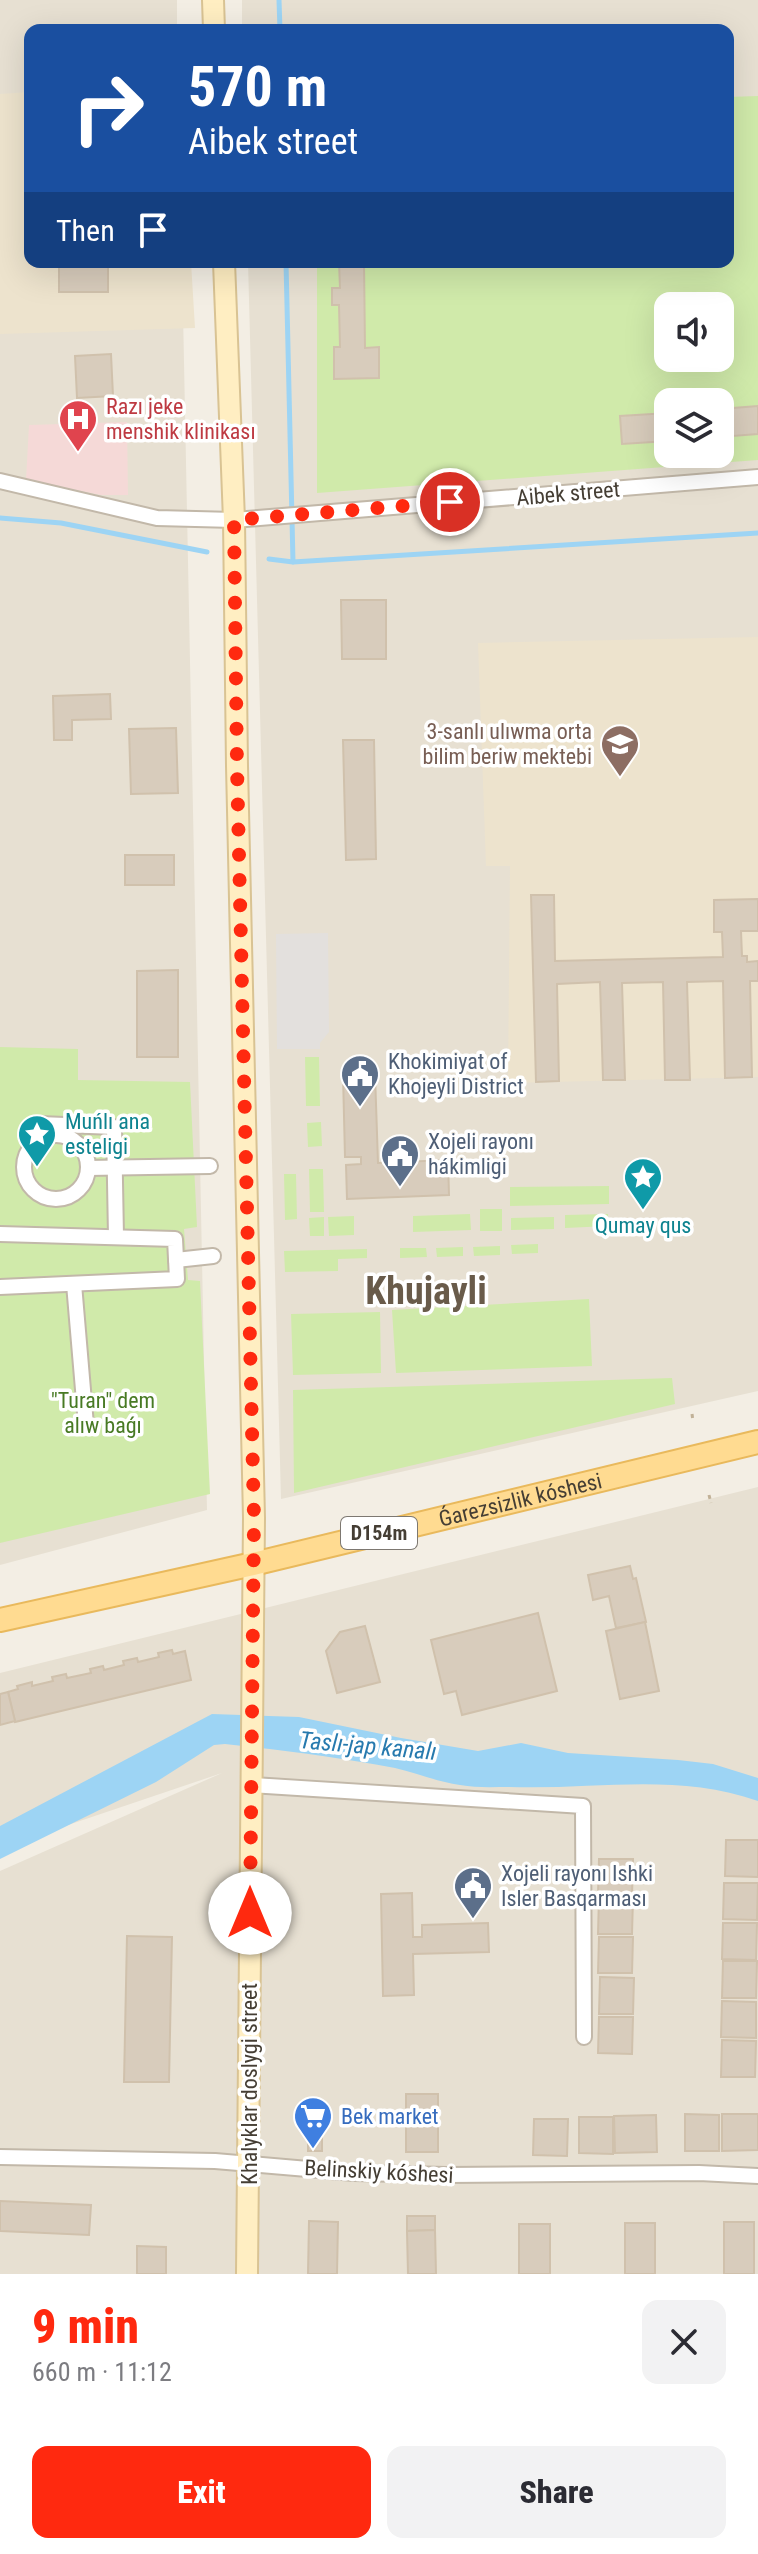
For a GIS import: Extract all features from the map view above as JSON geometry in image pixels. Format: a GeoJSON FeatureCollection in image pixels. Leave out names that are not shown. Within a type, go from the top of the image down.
{"type":"FeatureCollection","features":[{"type":"Feature","properties":{"kind":"main road","name":"Ǵarezsizlik kóshesi"},"geometry":{"type":"LineString","coordinates":[[0,1620],[253,1564],[758,1442]]}},
{"type":"Feature","properties":{"kind":"street"},"geometry":{"type":"LineString","coordinates":[[213,0],[214,24]]}},
{"type":"Feature","properties":{"kind":"street","name":"Khalyklar doslygi street"},"geometry":{"type":"LineString","coordinates":[[224,268],[234,520],[254,1518],[247,2274]]}},
{"type":"Feature","properties":{"kind":"street","name":"Aibek street"},"geometry":{"type":"LineString","coordinates":[[0,481],[157,518],[234,520],[758,477]]}},
{"type":"Feature","properties":{"kind":"street"},"geometry":{"type":"LineString","coordinates":[[40,1124],[56,1130],[75,1142],[87,1158],[88,1168],[81,1187],[64,1198],[44,1197],[27,1183],[24,1172],[28,1151],[56,1130],[114,1127],[116,1237]]}},
{"type":"Feature","properties":{"kind":"street"},"geometry":{"type":"LineString","coordinates":[[88,1168],[210,1166]]}},
{"type":"Feature","properties":{"kind":"street"},"geometry":{"type":"LineString","coordinates":[[0,1234],[175,1239],[177,1279],[0,1287]]}},
{"type":"Feature","properties":{"kind":"street"},"geometry":{"type":"LineString","coordinates":[[176,1260],[213,1256]]}},
{"type":"Feature","properties":{"kind":"street"},"geometry":{"type":"LineString","coordinates":[[74,1284],[86,1425]]}},
{"type":"Feature","properties":{"kind":"street"},"geometry":{"type":"LineString","coordinates":[[252,1785],[583,1806],[584,2037]]}},
{"type":"Feature","properties":{"kind":"street","name":"Belinskiy kóshesi"},"geometry":{"type":"LineString","coordinates":[[0,2157],[215,2161],[354,2173],[699,2173],[758,2176]]}},
{"type":"Feature","properties":{"kind":"path"},"geometry":{"type":"LineString","coordinates":[[692,1414],[693,1421]]}},
{"type":"Feature","properties":{"kind":"path"},"geometry":{"type":"LineString","coordinates":[[709,1495],[711,1503]]}},
{"type":"Feature","properties":{"kind":"shaded area"},"geometry":{"type":"Polygon","coordinates":[[[0,0],[177,0],[177,24],[24,24],[24,268],[182,268],[207,1510],[0,1565],[0,0]]]}},
{"type":"Feature","properties":{"kind":"shaded area"},"geometry":{"type":"Polygon","coordinates":[[[242,0],[758,0],[758,1391],[281,1499],[248,268],[734,268],[734,24],[242,24],[242,0]]]}},
{"type":"Feature","properties":{"kind":"shaded area"},"geometry":{"type":"Polygon","coordinates":[[[24,92],[24,268],[191,268],[195,328],[0,334],[0,94],[24,92]]]}},
{"type":"Feature","properties":{"kind":"shaded area","name":"Razı jeke menshik klinikası"},"geometry":{"type":"Polygon","coordinates":[[[127,422],[128,495],[101,495],[26,480],[29,425],[127,422]]]}},
{"type":"Feature","properties":{"kind":"shaded area","name":"3-sanlı ulıwma orta bilim beriw mektebi"},"geometry":{"type":"Polygon","coordinates":[[[758,637],[758,1077],[508,1083],[510,866],[486,866],[478,643],[758,637]]]}},
{"type":"Feature","properties":{"kind":"shaded area"},"geometry":{"type":"Polygon","coordinates":[[[328,933],[329,1032],[320,1043],[320,1049],[277,1049],[276,934],[328,933]]]}},
{"type":"Feature","properties":{"kind":"shaded area"},"geometry":{"type":"Polygon","coordinates":[[[758,1487],[758,2274],[0,2274],[0,1871],[222,1773],[0,1848],[0,1673],[758,1487]]]}},
{"type":"Feature","properties":{"kind":"green space"},"geometry":{"type":"Polygon","coordinates":[[[758,96],[758,460],[734,462],[734,388],[654,388],[654,468],[317,493],[317,268],[734,268],[734,97],[758,96]]]}},
{"type":"Feature","properties":{"kind":"green space","name":"\"Turan\" dem alıw baǵı"},"geometry":{"type":"Polygon","coordinates":[[[0,1047],[78,1049],[78,1080],[190,1082],[197,1227],[184,1229],[188,1280],[200,1281],[210,1494],[0,1543],[0,1047]]]}},
{"type":"Feature","properties":{"kind":"green space"},"geometry":{"type":"Polygon","coordinates":[[[305,1057],[319,1057],[320,1106],[306,1106],[305,1057]]]}},
{"type":"Feature","properties":{"kind":"green space"},"geometry":{"type":"Polygon","coordinates":[[[321,1122],[322,1146],[308,1147],[307,1123],[321,1122]]]}},
{"type":"Feature","properties":{"kind":"green space"},"geometry":{"type":"Polygon","coordinates":[[[309,1169],[323,1169],[324,1212],[310,1212],[309,1169]]]}},
{"type":"Feature","properties":{"kind":"green space"},"geometry":{"type":"Polygon","coordinates":[[[284,1174],[296,1174],[297,1219],[285,1220],[284,1174]]]}},
{"type":"Feature","properties":{"kind":"green space"},"geometry":{"type":"Polygon","coordinates":[[[609,1186],[609,1204],[510,1206],[510,1187],[609,1186]]]}},
{"type":"Feature","properties":{"kind":"green space"},"geometry":{"type":"Polygon","coordinates":[[[480,1209],[502,1209],[502,1231],[480,1231],[480,1209]]]}},
{"type":"Feature","properties":{"kind":"green space"},"geometry":{"type":"Polygon","coordinates":[[[470,1214],[471,1230],[413,1232],[413,1216],[470,1214]]]}},
{"type":"Feature","properties":{"kind":"green space"},"geometry":{"type":"Polygon","coordinates":[[[608,1214],[608,1226],[565,1228],[565,1215],[608,1214]]]}},
{"type":"Feature","properties":{"kind":"green space"},"geometry":{"type":"Polygon","coordinates":[[[354,1216],[354,1235],[329,1236],[328,1217],[354,1216]]]}},
{"type":"Feature","properties":{"kind":"green space"},"geometry":{"type":"Polygon","coordinates":[[[324,1217],[324,1236],[310,1236],[309,1218],[324,1217]]]}},
{"type":"Feature","properties":{"kind":"green space"},"geometry":{"type":"Polygon","coordinates":[[[554,1217],[554,1229],[511,1230],[511,1218],[554,1217]]]}},
{"type":"Feature","properties":{"kind":"green space"},"geometry":{"type":"Polygon","coordinates":[[[538,1244],[538,1253],[512,1254],[511,1245],[538,1244]]]}},
{"type":"Feature","properties":{"kind":"green space"},"geometry":{"type":"Polygon","coordinates":[[[500,1246],[500,1255],[474,1256],[473,1247],[500,1246]]]}},
{"type":"Feature","properties":{"kind":"green space"},"geometry":{"type":"Polygon","coordinates":[[[463,1247],[463,1256],[437,1257],[436,1248],[463,1247]]]}},
{"type":"Feature","properties":{"kind":"green space"},"geometry":{"type":"Polygon","coordinates":[[[400,1248],[426,1248],[427,1257],[400,1258],[400,1248]]]}},
{"type":"Feature","properties":{"kind":"green space"},"geometry":{"type":"Polygon","coordinates":[[[367,1249],[367,1258],[338,1259],[338,1271],[285,1272],[284,1251],[367,1249]]]}},
{"type":"Feature","properties":{"kind":"green space"},"geometry":{"type":"Polygon","coordinates":[[[589,1299],[592,1366],[396,1373],[392,1310],[589,1299]]]}},
{"type":"Feature","properties":{"kind":"green space"},"geometry":{"type":"Polygon","coordinates":[[[380,1312],[381,1373],[293,1375],[291,1314],[380,1312]]]}},
{"type":"Feature","properties":{"kind":"green space"},"geometry":{"type":"Polygon","coordinates":[[[672,1378],[675,1404],[294,1493],[293,1390],[672,1378]]]}},
{"type":"Feature","properties":{"kind":"water","name":"Taslı-jap kanalı"},"geometry":{"type":"Polygon","coordinates":[[[212,1714],[299,1717],[478,1751],[521,1743],[568,1753],[713,1764],[758,1778],[758,1801],[727,1792],[666,1785],[466,1786],[374,1764],[225,1744],[214,1745],[156,1782],[0,1859],[0,1826],[212,1714]]]}},
{"type":"Feature","properties":{"kind":"building"},"geometry":{"type":"Polygon","coordinates":[[[59,268],[108,268],[108,292],[59,292],[59,268]]]}},
{"type":"Feature","properties":{"kind":"building"},"geometry":{"type":"Polygon","coordinates":[[[339,268],[364,268],[365,348],[379,347],[379,378],[334,379],[334,347],[340,347],[339,305],[332,305],[332,288],[340,288],[339,268]]]}},
{"type":"Feature","properties":{"kind":"building"},"geometry":{"type":"Polygon","coordinates":[[[111,354],[113,396],[77,398],[75,356],[111,354]]]}},
{"type":"Feature","properties":{"kind":"building"},"geometry":{"type":"Polygon","coordinates":[[[758,406],[758,434],[734,436],[734,408],[758,406]]]}},
{"type":"Feature","properties":{"kind":"building"},"geometry":{"type":"Polygon","coordinates":[[[654,414],[654,442],[622,444],[620,416],[654,414]]]}},
{"type":"Feature","properties":{"kind":"building"},"geometry":{"type":"Polygon","coordinates":[[[341,600],[386,600],[386,659],[342,659],[341,600]]]}},
{"type":"Feature","properties":{"kind":"building"},"geometry":{"type":"Polygon","coordinates":[[[110,694],[111,719],[72,720],[72,740],[54,740],[53,696],[110,694]]]}},
{"type":"Feature","properties":{"kind":"building"},"geometry":{"type":"Polygon","coordinates":[[[176,728],[178,793],[131,794],[129,729],[176,728]]]}},
{"type":"Feature","properties":{"kind":"building"},"geometry":{"type":"Polygon","coordinates":[[[343,740],[374,740],[376,859],[346,860],[343,740]]]}},
{"type":"Feature","properties":{"kind":"building"},"geometry":{"type":"Polygon","coordinates":[[[125,855],[174,855],[174,885],[125,885],[125,855]]]}},
{"type":"Feature","properties":{"kind":"building"},"geometry":{"type":"Polygon","coordinates":[[[531,895],[554,895],[555,961],[723,957],[722,932],[714,932],[714,900],[758,899],[758,931],[741,931],[742,956],[747,956],[747,962],[758,961],[758,981],[750,981],[752,1077],[725,1078],[723,981],[687,982],[690,1080],[665,1080],[663,982],[622,983],[625,1080],[603,1080],[600,982],[557,984],[559,1081],[536,1082],[531,895]]]}},
{"type":"Feature","properties":{"kind":"building"},"geometry":{"type":"Polygon","coordinates":[[[178,970],[178,1057],[137,1057],[137,971],[178,970]]]}},
{"type":"Feature","properties":{"kind":"building","name":"Khokimiyat of Khojeyli District"},"geometry":{"type":"Polygon","coordinates":[[[375,1074],[378,1163],[448,1160],[449,1195],[347,1199],[346,1165],[361,1164],[361,1157],[345,1157],[343,1075],[375,1074]]]}},
{"type":"Feature","properties":{"kind":"building"},"geometry":{"type":"Polygon","coordinates":[[[630,1566],[633,1579],[636,1578],[646,1622],[616,1628],[609,1596],[593,1600],[588,1575],[630,1566]]]}},
{"type":"Feature","properties":{"kind":"building"},"geometry":{"type":"Polygon","coordinates":[[[538,1613],[557,1691],[462,1715],[456,1691],[444,1694],[431,1640],[538,1613]]]}},
{"type":"Feature","properties":{"kind":"building"},"geometry":{"type":"Polygon","coordinates":[[[645,1622],[659,1691],[620,1699],[606,1631],[645,1622]]]}},
{"type":"Feature","properties":{"kind":"building"},"geometry":{"type":"Polygon","coordinates":[[[365,1626],[380,1682],[337,1693],[326,1651],[340,1632],[365,1626]]]}},
{"type":"Feature","properties":{"kind":"building"},"geometry":{"type":"Polygon","coordinates":[[[172,1650],[173,1654],[185,1651],[191,1680],[15,1722],[8,1692],[18,1689],[17,1686],[53,1681],[52,1677],[66,1674],[67,1678],[91,1673],[90,1669],[103,1666],[104,1670],[124,1665],[123,1661],[137,1658],[138,1662],[172,1650]]]}},
{"type":"Feature","properties":{"kind":"building"},"geometry":{"type":"Polygon","coordinates":[[[8,1692],[15,1721],[0,1725],[0,1694],[8,1692]]]}},
{"type":"Feature","properties":{"kind":"building"},"geometry":{"type":"Polygon","coordinates":[[[726,1840],[758,1840],[758,1877],[725,1876],[726,1840]]]}},
{"type":"Feature","properties":{"kind":"building"},"geometry":{"type":"Polygon","coordinates":[[[599,1859],[633,1859],[632,1896],[598,1895],[599,1859]]]}},
{"type":"Feature","properties":{"kind":"building"},"geometry":{"type":"Polygon","coordinates":[[[724,1883],[758,1883],[757,1920],[723,1919],[724,1883]]]}},
{"type":"Feature","properties":{"kind":"building"},"geometry":{"type":"Polygon","coordinates":[[[412,1893],[413,1937],[422,1937],[422,1925],[488,1923],[489,1952],[413,1954],[414,1995],[383,1996],[381,1894],[412,1893]]]}},
{"type":"Feature","properties":{"kind":"building"},"geometry":{"type":"Polygon","coordinates":[[[599,1897],[633,1898],[632,1934],[598,1934],[599,1897]]]}},
{"type":"Feature","properties":{"kind":"building"},"geometry":{"type":"Polygon","coordinates":[[[723,1923],[757,1923],[756,1960],[722,1959],[723,1923]]]}},
{"type":"Feature","properties":{"kind":"building"},"geometry":{"type":"Polygon","coordinates":[[[127,1936],[172,1937],[169,2082],[124,2082],[127,1936]]]}},
{"type":"Feature","properties":{"kind":"building"},"geometry":{"type":"Polygon","coordinates":[[[599,1937],[633,1937],[632,1973],[598,1973],[599,1937]]]}},
{"type":"Feature","properties":{"kind":"building"},"geometry":{"type":"Polygon","coordinates":[[[723,1961],[757,1961],[756,1998],[722,1998],[723,1961]]]}},
{"type":"Feature","properties":{"kind":"building"},"geometry":{"type":"Polygon","coordinates":[[[600,1977],[634,1978],[633,2014],[599,2014],[600,1977]]]}},
{"type":"Feature","properties":{"kind":"building"},"geometry":{"type":"Polygon","coordinates":[[[722,2001],[756,2002],[756,2038],[721,2037],[722,2001]]]}},
{"type":"Feature","properties":{"kind":"building"},"geometry":{"type":"Polygon","coordinates":[[[599,2017],[633,2017],[632,2054],[598,2053],[599,2017]]]}},
{"type":"Feature","properties":{"kind":"building"},"geometry":{"type":"Polygon","coordinates":[[[722,2040],[756,2041],[755,2077],[721,2077],[722,2040]]]}},
{"type":"Feature","properties":{"kind":"building"},"geometry":{"type":"Polygon","coordinates":[[[406,2094],[438,2094],[438,2152],[406,2152],[406,2094]]]}},
{"type":"Feature","properties":{"kind":"building"},"geometry":{"type":"Polygon","coordinates":[[[320,2103],[321,2134],[308,2134],[308,2104],[320,2103]]]}},
{"type":"Feature","properties":{"kind":"building"},"geometry":{"type":"Polygon","coordinates":[[[685,2114],[719,2115],[719,2151],[685,2151],[685,2114]]]}},
{"type":"Feature","properties":{"kind":"building"},"geometry":{"type":"Polygon","coordinates":[[[722,2114],[758,2114],[758,2150],[722,2151],[722,2114]]]}},
{"type":"Feature","properties":{"kind":"building"},"geometry":{"type":"Polygon","coordinates":[[[656,2115],[657,2152],[615,2153],[614,2116],[656,2115]]]}},
{"type":"Feature","properties":{"kind":"building"},"geometry":{"type":"Polygon","coordinates":[[[579,2117],[613,2117],[613,2154],[579,2153],[579,2117]]]}},
{"type":"Feature","properties":{"kind":"building"},"geometry":{"type":"Polygon","coordinates":[[[534,2119],[568,2119],[567,2156],[533,2155],[534,2119]]]}},
{"type":"Feature","properties":{"kind":"building"},"geometry":{"type":"Polygon","coordinates":[[[308,2135],[322,2135],[322,2151],[308,2151],[308,2135]]]}},
{"type":"Feature","properties":{"kind":"building"},"geometry":{"type":"Polygon","coordinates":[[[0,2201],[91,2205],[89,2235],[0,2231],[0,2201]]]}},
{"type":"Feature","properties":{"kind":"building"},"geometry":{"type":"Polygon","coordinates":[[[407,2216],[435,2216],[435,2230],[407,2231],[407,2216]]]}},
{"type":"Feature","properties":{"kind":"building"},"geometry":{"type":"Polygon","coordinates":[[[309,2221],[338,2222],[337,2274],[308,2274],[309,2221]]]}},
{"type":"Feature","properties":{"kind":"building"},"geometry":{"type":"Polygon","coordinates":[[[724,2222],[754,2222],[754,2274],[724,2274],[724,2222]]]}},
{"type":"Feature","properties":{"kind":"building"},"geometry":{"type":"Polygon","coordinates":[[[625,2223],[655,2223],[655,2274],[625,2274],[625,2223]]]}},
{"type":"Feature","properties":{"kind":"building"},"geometry":{"type":"Polygon","coordinates":[[[519,2224],[550,2224],[550,2274],[519,2274],[519,2224]]]}},
{"type":"Feature","properties":{"kind":"building"},"geometry":{"type":"Polygon","coordinates":[[[435,2230],[436,2274],[408,2274],[407,2231],[435,2230]]]}},
{"type":"Feature","properties":{"kind":"building"},"geometry":{"type":"Polygon","coordinates":[[[137,2246],[166,2247],[166,2274],[137,2274],[137,2246]]]}},
{"type":"Feature","properties":{"kind":"waterway"},"geometry":{"type":"LineString","coordinates":[[279,0],[280,24]]}},
{"type":"Feature","properties":{"kind":"waterway"},"geometry":{"type":"LineString","coordinates":[[286,268],[293,562]]}},
{"type":"Feature","properties":{"kind":"waterway"},"geometry":{"type":"LineString","coordinates":[[0,518],[61,523],[207,552]]}},
{"type":"Feature","properties":{"kind":"waterway"},"geometry":{"type":"LineString","coordinates":[[269,559],[293,562],[758,533]]}},
{"type":"Feature","properties":{"kind":"place","name":"Razı jeke menshik klinikası"},"geometry":{"type":"Point","coordinates":[78,453]}},
{"type":"Feature","properties":{"kind":"place","name":"3-sanlı ulıwma orta bilim beriw mektebi"},"geometry":{"type":"Point","coordinates":[620,778]}},
{"type":"Feature","properties":{"kind":"place","name":"Khokimiyat of Khojeyli District"},"geometry":{"type":"Point","coordinates":[360,1108]}},
{"type":"Feature","properties":{"kind":"place","name":"Muńlı ana esteligi"},"geometry":{"type":"Point","coordinates":[37,1168]}},
{"type":"Feature","properties":{"kind":"place","name":"Xojeli rayonı hákimligi"},"geometry":{"type":"Point","coordinates":[400,1188]}},
{"type":"Feature","properties":{"kind":"place","name":"Qumay qus"},"geometry":{"type":"Point","coordinates":[643,1211]}},
{"type":"Feature","properties":{"kind":"place","name":"Xojeli rayonı Ishki Isler Basqarması"},"geometry":{"type":"Point","coordinates":[473,1920]}},
{"type":"Feature","properties":{"kind":"place","name":"Bek market"},"geometry":{"type":"Point","coordinates":[313,2150]}},
{"type":"Feature","properties":{"kind":"district","name":"Khujayli"},"geometry":{"type":"Point","coordinates":[426,1291]}},
{"type":"Feature","properties":{"kind":"route"},"geometry":{"type":"LineString","coordinates":[[250,1913],[254,1518],[234,520],[450,502]]}}]}
